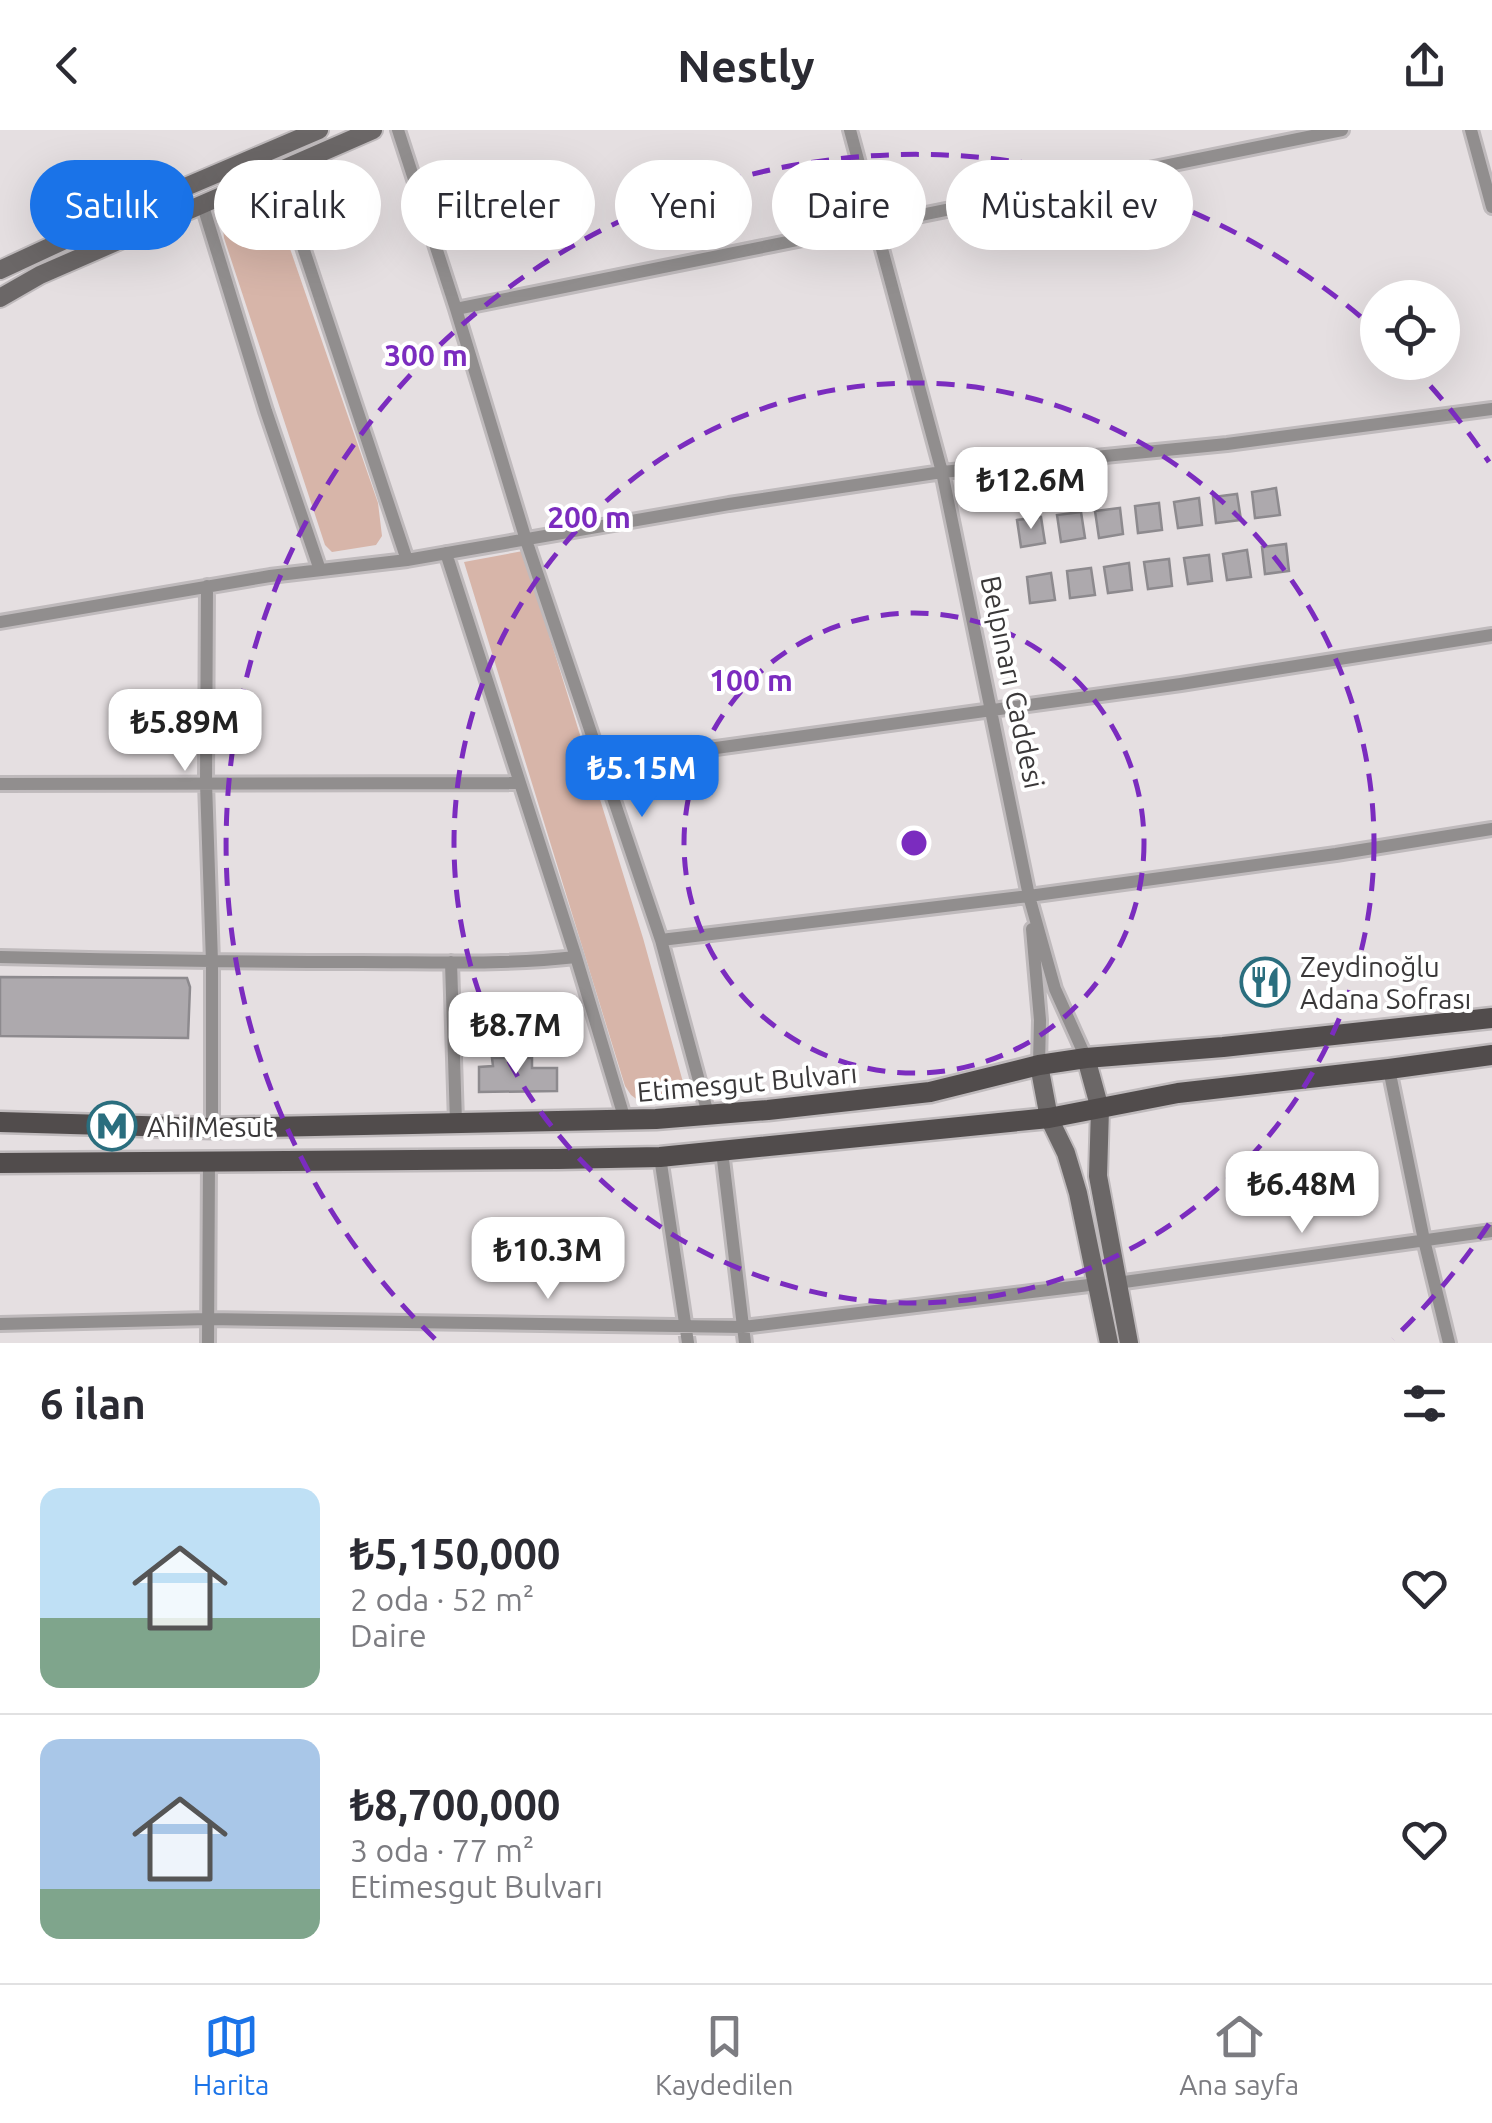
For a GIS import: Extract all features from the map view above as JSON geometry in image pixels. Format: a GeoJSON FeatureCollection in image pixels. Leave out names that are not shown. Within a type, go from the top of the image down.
{"type":"FeatureCollection","features":[{"type":"Feature","properties":{"kind":"main road"},"geometry":{"type":"LineString","coordinates":[[0,270],[320,130]]}},
{"type":"Feature","properties":{"kind":"main road"},"geometry":{"type":"LineString","coordinates":[[305,160],[374,130]]}},
{"type":"Feature","properties":{"kind":"main road"},"geometry":{"type":"LineString","coordinates":[[0,298],[40,275],[214,201]]}},
{"type":"Feature","properties":{"kind":"main road","name":"Etimesgut Bulvarı"},"geometry":{"type":"LineString","coordinates":[[0,1122],[212,1128],[625,1120],[768,1110],[930,1092],[1039,1064],[1492,1018]]}},
{"type":"Feature","properties":{"kind":"main road"},"geometry":{"type":"LineString","coordinates":[[0,1164],[660,1156],[1050,1118],[1178,1093],[1492,1055]]}},
{"type":"Feature","properties":{"kind":"main road","name":"Belpınarı Caddesi"},"geometry":{"type":"LineString","coordinates":[[1086,1058],[1100,1109],[1098,1176],[1129,1343]]}},
{"type":"Feature","properties":{"kind":"main road","name":"Belpınarı Caddesi"},"geometry":{"type":"LineString","coordinates":[[1039,1064],[1050,1118],[1078,1194],[1109,1343]]}},
{"type":"Feature","properties":{"kind":"street"},"geometry":{"type":"LineString","coordinates":[[398,130],[526,540],[661,940],[708,1114]]}},
{"type":"Feature","properties":{"kind":"street","name":"Belpınarı Caddesi"},"geometry":{"type":"LineString","coordinates":[[850,130],[858,160]]}},
{"type":"Feature","properties":{"kind":"street"},"geometry":{"type":"LineString","coordinates":[[926,215],[1342,130]]}},
{"type":"Feature","properties":{"kind":"street"},"geometry":{"type":"LineString","coordinates":[[1471,130],[1492,207]]}},
{"type":"Feature","properties":{"kind":"street"},"geometry":{"type":"LineString","coordinates":[[202,206],[320,570]]}},
{"type":"Feature","properties":{"kind":"street"},"geometry":{"type":"LineString","coordinates":[[456,309],[772,246]]}},
{"type":"Feature","properties":{"kind":"street"},"geometry":{"type":"LineString","coordinates":[[304,250],[407,560]]}},
{"type":"Feature","properties":{"kind":"street","name":"Belpınarı Caddesi"},"geometry":{"type":"LineString","coordinates":[[883,250],[942,472],[1029,896],[1059,999],[1086,1058]]}},
{"type":"Feature","properties":{"kind":"street"},"geometry":{"type":"LineString","coordinates":[[0,622],[207,586],[407,560],[942,472],[1227,444],[1492,409]]}},
{"type":"Feature","properties":{"kind":"street"},"geometry":{"type":"LineString","coordinates":[[446,553],[625,1120]]}},
{"type":"Feature","properties":{"kind":"street"},"geometry":{"type":"LineString","coordinates":[[207,586],[212,1128]]}},
{"type":"Feature","properties":{"kind":"street"},"geometry":{"type":"LineString","coordinates":[[600,764],[1181,684],[1492,635]]}},
{"type":"Feature","properties":{"kind":"street"},"geometry":{"type":"LineString","coordinates":[[0,784],[520,783]]}},
{"type":"Feature","properties":{"kind":"street"},"geometry":{"type":"LineString","coordinates":[[661,940],[1029,896],[1492,829]]}},
{"type":"Feature","properties":{"kind":"street","name":"Belpınarı Caddesi"},"geometry":{"type":"LineString","coordinates":[[1029,896],[1040,1020],[1039,1064]]}},
{"type":"Feature","properties":{"kind":"street"},"geometry":{"type":"LineString","coordinates":[[0,958],[533,962],[576,957]]}},
{"type":"Feature","properties":{"kind":"street"},"geometry":{"type":"LineString","coordinates":[[451,962],[456,1122]]}},
{"type":"Feature","properties":{"kind":"street"},"geometry":{"type":"LineString","coordinates":[[1390,1069],[1448,1343]]}},
{"type":"Feature","properties":{"kind":"street"},"geometry":{"type":"LineString","coordinates":[[722,1150],[745,1343]]}},
{"type":"Feature","properties":{"kind":"street"},"geometry":{"type":"LineString","coordinates":[[660,1156],[688,1343]]}},
{"type":"Feature","properties":{"kind":"street"},"geometry":{"type":"LineString","coordinates":[[208,1343],[210,1160]]}},
{"type":"Feature","properties":{"kind":"street"},"geometry":{"type":"LineString","coordinates":[[1118,1283],[1492,1231]]}},
{"type":"Feature","properties":{"kind":"street"},"geometry":{"type":"LineString","coordinates":[[0,1324],[208,1319],[744,1328],[1096,1284]]}},
{"type":"Feature","properties":{"kind":"shaded area"},"geometry":{"type":"Polygon","coordinates":[[[228,250],[290,250],[378,503],[382,536],[376,545],[332,552],[325,545],[228,250]]]}},
{"type":"Feature","properties":{"kind":"shaded area"},"geometry":{"type":"Polygon","coordinates":[[[523,551],[643,938],[686,1093],[639,1101],[625,1086],[464,562],[523,551]]]}},
{"type":"Feature","properties":{"kind":"building"},"geometry":{"type":"Polygon","coordinates":[[[1276,488],[1280,515],[1255,518],[1252,492],[1276,488]]]}},
{"type":"Feature","properties":{"kind":"building"},"geometry":{"type":"Polygon","coordinates":[[[1237,494],[1241,520],[1216,523],[1213,497],[1237,494]]]}},
{"type":"Feature","properties":{"kind":"building"},"geometry":{"type":"Polygon","coordinates":[[[1199,498],[1202,525],[1178,528],[1174,502],[1199,498]]]}},
{"type":"Feature","properties":{"kind":"building"},"geometry":{"type":"Polygon","coordinates":[[[1159,503],[1162,530],[1138,533],[1135,506],[1159,503]]]}},
{"type":"Feature","properties":{"kind":"building"},"geometry":{"type":"Polygon","coordinates":[[[1120,508],[1123,534],[1099,538],[1095,511],[1120,508]]]}},
{"type":"Feature","properties":{"kind":"building"},"geometry":{"type":"Polygon","coordinates":[[[1081,512],[1085,538],[1061,542],[1057,515],[1081,512]]]}},
{"type":"Feature","properties":{"kind":"building"},"geometry":{"type":"Polygon","coordinates":[[[1041,517],[1045,543],[1021,547],[1017,520],[1041,517]]]}},
{"type":"Feature","properties":{"kind":"building"},"geometry":{"type":"Polygon","coordinates":[[[1286,544],[1289,571],[1265,574],[1262,547],[1286,544]]]}},
{"type":"Feature","properties":{"kind":"building"},"geometry":{"type":"Polygon","coordinates":[[[1247,550],[1251,577],[1227,580],[1223,554],[1247,550]]]}},
{"type":"Feature","properties":{"kind":"building"},"geometry":{"type":"Polygon","coordinates":[[[1209,555],[1212,581],[1188,584],[1184,558],[1209,555]]]}},
{"type":"Feature","properties":{"kind":"building"},"geometry":{"type":"Polygon","coordinates":[[[1169,559],[1172,586],[1148,589],[1144,562],[1169,559]]]}},
{"type":"Feature","properties":{"kind":"building"},"geometry":{"type":"Polygon","coordinates":[[[1129,563],[1132,590],[1108,593],[1104,567],[1129,563]]]}},
{"type":"Feature","properties":{"kind":"building"},"geometry":{"type":"Polygon","coordinates":[[[1091,568],[1095,595],[1070,598],[1067,571],[1091,568]]]}},
{"type":"Feature","properties":{"kind":"building"},"geometry":{"type":"Polygon","coordinates":[[[1051,573],[1055,600],[1030,603],[1027,577],[1051,573]]]}},
{"type":"Feature","properties":{"kind":"building"},"geometry":{"type":"Polygon","coordinates":[[[0,977],[187,978],[188,1038],[0,1036],[0,977]]]}},
{"type":"Feature","properties":{"kind":"building"},"geometry":{"type":"Polygon","coordinates":[[[492,1058],[532,1058],[532,1068],[557,1068],[557,1091],[479,1092],[479,1067],[493,1066],[492,1058]]]}},
{"type":"Feature","properties":{"kind":"place","name":"Zeydinoğlu Adana Sofrası"},"geometry":{"type":"Point","coordinates":[1265,982]}},
{"type":"Feature","properties":{"kind":"place","name":"Ahi Mesut"},"geometry":{"type":"Point","coordinates":[112,1126]}}]}
